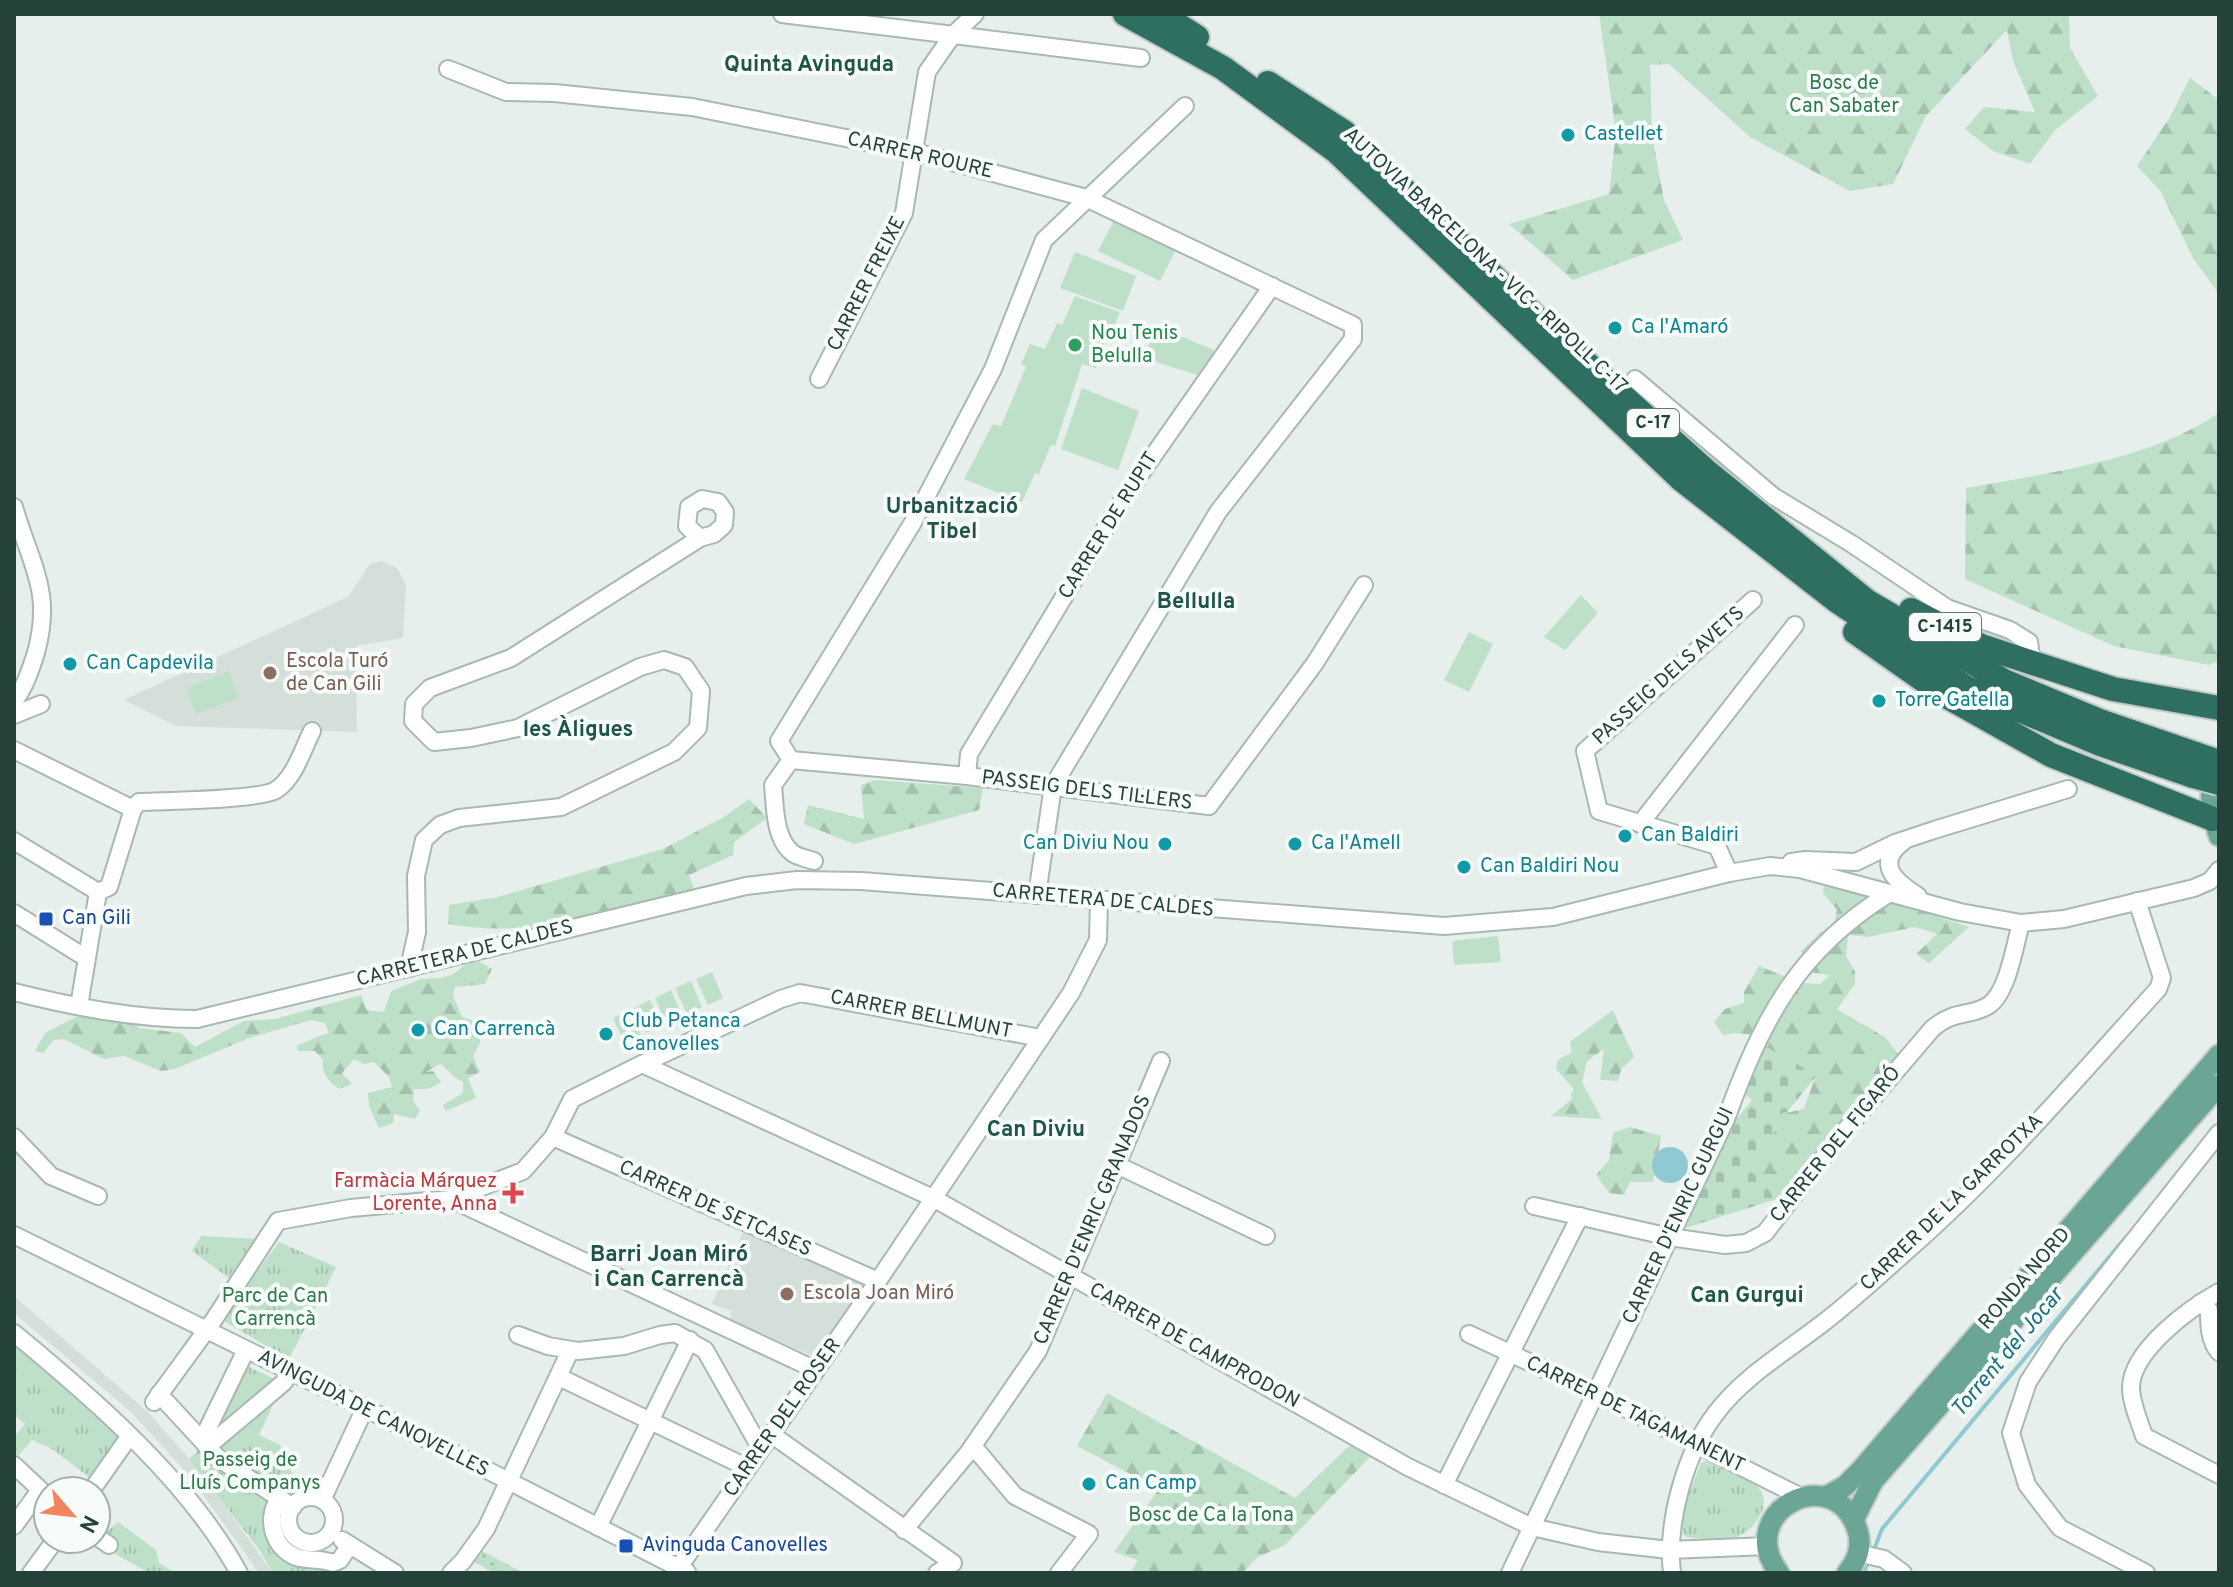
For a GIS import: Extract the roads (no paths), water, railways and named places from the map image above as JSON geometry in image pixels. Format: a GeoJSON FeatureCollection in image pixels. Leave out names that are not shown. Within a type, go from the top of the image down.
{"type":"FeatureCollection","features":[{"type":"Feature","properties":{"kind":"highway","name":"AUTOVIA BARCELONA - VIC - RIPOLL C-17"},"geometry":{"type":"LineString","coordinates":[[1125,14],[1223,68],[1336,151],[1693,475]]}},
{"type":"Feature","properties":{"kind":"highway","name":"AUTOVIA BARCELONA - VIC - RIPOLL C-17"},"geometry":{"type":"LineString","coordinates":[[1161,14],[1344,132],[1546,327],[1759,543],[1837,601],[1965,687],[2100,744],[2207,763],[2219,783]]}},
{"type":"Feature","properties":{"kind":"highway","name":"C-1415"},"geometry":{"type":"LineString","coordinates":[[1693,475],[1894,601],[1981,646],[2113,689],[2219,708]]}},
{"type":"Feature","properties":{"kind":"highway"},"geometry":{"type":"LineString","coordinates":[[1693,475],[1733,534],[1767,564],[1946,696],[2051,755],[2216,827]]}},
{"type":"Feature","properties":{"kind":"main road"},"geometry":{"type":"LineString","coordinates":[[2207,763],[2216,827]]}},
{"type":"Feature","properties":{"kind":"main road","name":"RONDA NORD"},"geometry":{"type":"LineString","coordinates":[[1826,1497],[1845,1486],[1860,1471],[2219,1055]]}},
{"type":"Feature","properties":{"kind":"main road","name":"RONDA NORD"},"geometry":{"type":"LineString","coordinates":[[1854,1519],[1873,1481],[2219,1085]]}},
{"type":"Feature","properties":{"kind":"main road"},"geometry":{"type":"LineString","coordinates":[[1771,1564],[1771,1523],[1780,1509],[1801,1497],[1826,1497],[1839,1503],[1854,1519],[1860,1539],[1858,1553],[1847,1573]]}},
{"type":"Feature","properties":{"kind":"street"},"geometry":{"type":"LineString","coordinates":[[782,14],[1141,58]]}},
{"type":"Feature","properties":{"kind":"street","name":"CARRER FREIXE"},"geometry":{"type":"LineString","coordinates":[[819,379],[904,213],[927,72],[952,36],[975,14]]}},
{"type":"Feature","properties":{"kind":"street","name":"CARRER ROURE"},"geometry":{"type":"LineString","coordinates":[[448,69],[506,92],[554,93],[692,107],[915,152],[1086,198],[1353,325],[1353,339],[1218,512],[1053,786]]}},
{"type":"Feature","properties":{"kind":"street"},"geometry":{"type":"LineString","coordinates":[[814,861],[794,854],[784,842],[776,818],[773,785],[791,760],[779,741],[920,510],[993,369],[1044,240],[1185,106]]}},
{"type":"Feature","properties":{"kind":"street","name":"CARRER DE RUPIT"},"geometry":{"type":"LineString","coordinates":[[967,776],[969,754],[1123,499],[1272,286]]}},
{"type":"Feature","properties":{"kind":"street"},"geometry":{"type":"LineString","coordinates":[[1635,379],[1773,496],[1947,608],[2010,630],[2029,642],[2032,662]]}},
{"type":"Feature","properties":{"kind":"street"},"geometry":{"type":"LineString","coordinates":[[14,507],[34,560],[42,592],[42,632],[16,698],[41,704],[14,715]]}},
{"type":"Feature","properties":{"kind":"street"},"geometry":{"type":"LineString","coordinates":[[409,968],[417,932],[416,876],[424,840],[440,825],[459,818],[561,807],[674,752],[698,728],[701,691],[685,667],[664,660],[640,667],[518,728],[434,742],[413,721],[414,704],[430,688],[511,658],[700,538]]}},
{"type":"Feature","properties":{"kind":"street","name":"PASSEIG DELS TIL·LERS"},"geometry":{"type":"LineString","coordinates":[[791,760],[967,776],[1209,806],[1315,663],[1364,585]]}},
{"type":"Feature","properties":{"kind":"street","name":"PASSEIG DELS AVETS"},"geometry":{"type":"LineString","coordinates":[[1640,824],[1599,811],[1585,751],[1753,600]]}},
{"type":"Feature","properties":{"kind":"street"},"geometry":{"type":"LineString","coordinates":[[1729,873],[1717,846],[1640,824],[1795,625]]}},
{"type":"Feature","properties":{"kind":"street"},"geometry":{"type":"LineString","coordinates":[[14,750],[136,806],[276,790],[288,778],[312,731]]}},
{"type":"Feature","properties":{"kind":"street"},"geometry":{"type":"LineString","coordinates":[[1037,895],[1053,786]]}},
{"type":"Feature","properties":{"kind":"street"},"geometry":{"type":"LineString","coordinates":[[1770,866],[1806,860],[1856,862],[1907,839],[2068,789]]}},
{"type":"Feature","properties":{"kind":"street"},"geometry":{"type":"LineString","coordinates":[[98,892],[109,887],[136,806]]}},
{"type":"Feature","properties":{"kind":"street"},"geometry":{"type":"LineString","coordinates":[[1907,839],[1894,849],[1889,862],[1891,875],[1928,904]]}},
{"type":"Feature","properties":{"kind":"street"},"geometry":{"type":"LineString","coordinates":[[14,841],[98,892]]}},
{"type":"Feature","properties":{"kind":"street"},"geometry":{"type":"LineString","coordinates":[[1856,862],[1852,877],[1857,885]]}},
{"type":"Feature","properties":{"kind":"street","name":"CARRETERA DE CALDES"},"geometry":{"type":"LineString","coordinates":[[14,992],[159,1019],[197,1019],[746,886],[797,880],[861,881],[1444,926],[1553,917],[1729,873],[1770,866],[1800,869],[1928,904],[2021,923],[2064,919],[2194,888]]}},
{"type":"Feature","properties":{"kind":"street"},"geometry":{"type":"LineString","coordinates":[[2194,888],[2210,881],[2219,870]]}},
{"type":"Feature","properties":{"kind":"street"},"geometry":{"type":"LineString","coordinates":[[2194,888],[2219,886]]}},
{"type":"Feature","properties":{"kind":"street"},"geometry":{"type":"LineString","coordinates":[[79,1006],[98,892]]}},
{"type":"Feature","properties":{"kind":"street","name":"CARRER D'ENRIC GURGUI"},"geometry":{"type":"LineString","coordinates":[[1510,1573],[1726,1119],[1750,1054],[1768,1019],[1802,967],[1855,915],[1890,893]]}},
{"type":"Feature","properties":{"kind":"street","name":"CARRER DEL ROSER"},"geometry":{"type":"LineString","coordinates":[[681,1571],[1041,1038],[1092,955],[1098,940],[1099,900]]}},
{"type":"Feature","properties":{"kind":"street","name":"CARRER DE LA GARROTXA"},"geometry":{"type":"LineString","coordinates":[[1672,1573],[1669,1550],[1673,1517],[1696,1443],[1716,1412],[1741,1386],[1843,1308],[1928,1233],[2040,1120],[2158,989],[2162,978],[2137,901]]}},
{"type":"Feature","properties":{"kind":"street"},"geometry":{"type":"LineString","coordinates":[[14,913],[86,958]]}},
{"type":"Feature","properties":{"kind":"street","name":"CARRER DEL FIGARÓ"},"geometry":{"type":"LineString","coordinates":[[1534,1206],[1670,1237],[1725,1245],[1746,1243],[1765,1233],[1846,1129],[1932,1029],[1945,1018],[1989,1006],[1999,994],[2021,923]]}},
{"type":"Feature","properties":{"kind":"street","name":"CARRER BELLMUNT"},"geometry":{"type":"LineString","coordinates":[[642,1064],[800,993],[1041,1038]]}},
{"type":"Feature","properties":{"kind":"street","name":"CARRER D'ENRIC GRANADOS"},"geometry":{"type":"LineString","coordinates":[[904,1530],[973,1446],[1038,1351],[1161,1061]]}},
{"type":"Feature","properties":{"kind":"street"},"geometry":{"type":"LineString","coordinates":[[395,1573],[350,1545],[326,1537],[307,1542],[294,1535],[286,1503],[219,1459],[156,1398],[206,1330],[278,1221],[351,1208],[451,1199],[523,1171],[553,1137],[572,1099],[642,1064]]}},
{"type":"Feature","properties":{"kind":"street","name":"CARRER DE CAMPRODON"},"geometry":{"type":"LineString","coordinates":[[642,1064],[933,1198],[1408,1467],[1532,1527],[1598,1542],[1771,1564]]}},
{"type":"Feature","properties":{"kind":"street"},"geometry":{"type":"LineString","coordinates":[[2146,1573],[2060,1528],[2027,1485],[2011,1433],[2028,1382],[2056,1339],[2219,1133]]}},
{"type":"Feature","properties":{"kind":"street"},"geometry":{"type":"LineString","coordinates":[[14,1137],[51,1176],[98,1196]]}},
{"type":"Feature","properties":{"kind":"street","name":"CARRER DE SETCASES"},"geometry":{"type":"LineString","coordinates":[[553,1137],[878,1281]]}},
{"type":"Feature","properties":{"kind":"street"},"geometry":{"type":"LineString","coordinates":[[1117,1165],[1266,1236]]}},
{"type":"Feature","properties":{"kind":"street"},"geometry":{"type":"LineString","coordinates":[[451,1199],[816,1370]]}},
{"type":"Feature","properties":{"kind":"street"},"geometry":{"type":"LineString","coordinates":[[1444,1485],[1580,1216]]}},
{"type":"Feature","properties":{"kind":"street","name":"AVINGUDA DE CANOVELLES"},"geometry":{"type":"LineString","coordinates":[[14,1235],[365,1408],[681,1571]]}},
{"type":"Feature","properties":{"kind":"street"},"geometry":{"type":"LineString","coordinates":[[2219,1292],[2166,1330],[2141,1361],[2131,1384],[2144,1436],[2219,1475]]}},
{"type":"Feature","properties":{"kind":"street"},"geometry":{"type":"LineString","coordinates":[[2200,1303],[2209,1310],[2209,1327],[2219,1352]]}},
{"type":"Feature","properties":{"kind":"street"},"geometry":{"type":"LineString","coordinates":[[14,1333],[174,1480],[239,1573]]}},
{"type":"Feature","properties":{"kind":"street"},"geometry":{"type":"LineString","coordinates":[[518,1335],[570,1351],[612,1348],[675,1333],[690,1340],[705,1350],[761,1449]]}},
{"type":"Feature","properties":{"kind":"street","name":"CARRER DE TAGAMANENT"},"geometry":{"type":"LineString","coordinates":[[1469,1334],[1595,1393],[1801,1497]]}},
{"type":"Feature","properties":{"kind":"street"},"geometry":{"type":"LineString","coordinates":[[598,1527],[690,1340]]}},
{"type":"Feature","properties":{"kind":"street"},"geometry":{"type":"LineString","coordinates":[[207,1447],[205,1434],[246,1350]]}},
{"type":"Feature","properties":{"kind":"street"},"geometry":{"type":"LineString","coordinates":[[451,1573],[486,1529],[570,1351]]}},
{"type":"Feature","properties":{"kind":"street"},"geometry":{"type":"LineString","coordinates":[[207,1447],[283,1383],[291,1372]]}},
{"type":"Feature","properties":{"kind":"street"},"geometry":{"type":"LineString","coordinates":[[559,1377],[748,1468]]}},
{"type":"Feature","properties":{"kind":"street"},"geometry":{"type":"LineString","coordinates":[[322,1500],[365,1408]]}},
{"type":"Feature","properties":{"kind":"street"},"geometry":{"type":"LineString","coordinates":[[771,1434],[953,1563],[937,1573]]}},
{"type":"Feature","properties":{"kind":"street"},"geometry":{"type":"LineString","coordinates":[[102,1475],[129,1437]]}},
{"type":"Feature","properties":{"kind":"street"},"geometry":{"type":"LineString","coordinates":[[973,1446],[1015,1496],[1089,1534],[1059,1573]]}},
{"type":"Feature","properties":{"kind":"street"},"geometry":{"type":"LineString","coordinates":[[14,1465],[32,1482]]}},
{"type":"Feature","properties":{"kind":"street"},"geometry":{"type":"LineString","coordinates":[[303,1499],[322,1500],[334,1518],[326,1537],[335,1568],[319,1558],[296,1557],[284,1549],[275,1538],[273,1510],[303,1499]]}},
{"type":"Feature","properties":{"kind":"street"},"geometry":{"type":"LineString","coordinates":[[14,1526],[32,1506]]}},
{"type":"Feature","properties":{"kind":"street"},"geometry":{"type":"LineString","coordinates":[[335,1568],[350,1545]]}},
{"type":"Feature","properties":{"kind":"street"},"geometry":{"type":"LineString","coordinates":[[1858,1553],[1884,1559],[1903,1573]]}},
{"type":"Feature","properties":{"kind":"street"},"geometry":{"type":"LineString","coordinates":[[31,1573],[44,1555]]}},
{"type":"Feature","properties":{"kind":"water"},"geometry":{"type":"Polygon","coordinates":[[[1670,1147],[1683,1152],[1688,1165],[1683,1178],[1670,1183],[1657,1178],[1652,1165],[1657,1152],[1670,1147]]]}},
{"type":"Feature","properties":{"kind":"waterway","name":"Torrent del Jocar"},"geometry":{"type":"LineString","coordinates":[[1875,1547],[1882,1529],[2126,1237]]}},
{"type":"Feature","properties":{"kind":"waterway","name":"Torrent del Jocar"},"geometry":{"type":"LineString","coordinates":[[1864,1573],[1867,1565]]}},
{"type":"Feature","properties":{"kind":"place","name":"Castellet"},"geometry":{"type":"Point","coordinates":[1568,135]}},
{"type":"Feature","properties":{"kind":"place","name":"Ca l'Amaró"},"geometry":{"type":"Point","coordinates":[1615,328]}},
{"type":"Feature","properties":{"kind":"place","name":"Nou Tenis Belulla"},"geometry":{"type":"Point","coordinates":[1075,345]}},
{"type":"Feature","properties":{"kind":"place","name":"Can Capdevila"},"geometry":{"type":"Point","coordinates":[70,664]}},
{"type":"Feature","properties":{"kind":"place","name":"Escola Turó de Can Gili"},"geometry":{"type":"Point","coordinates":[270,673]}},
{"type":"Feature","properties":{"kind":"place","name":"Torre Gatella"},"geometry":{"type":"Point","coordinates":[1879,701]}},
{"type":"Feature","properties":{"kind":"place","name":"Can Baldiri"},"geometry":{"type":"Point","coordinates":[1625,836]}},
{"type":"Feature","properties":{"kind":"place","name":"Can Diviu Nou"},"geometry":{"type":"Point","coordinates":[1165,844]}},
{"type":"Feature","properties":{"kind":"place","name":"Ca l'Amell"},"geometry":{"type":"Point","coordinates":[1295,844]}},
{"type":"Feature","properties":{"kind":"place","name":"Can Baldiri Nou"},"geometry":{"type":"Point","coordinates":[1464,867]}},
{"type":"Feature","properties":{"kind":"place","name":"Can Gili"},"geometry":{"type":"Point","coordinates":[46,919]}},
{"type":"Feature","properties":{"kind":"place","name":"Can Carrencà"},"geometry":{"type":"Point","coordinates":[418,1030]}},
{"type":"Feature","properties":{"kind":"place","name":"Club Petanca Canovelles"},"geometry":{"type":"Point","coordinates":[606,1034]}},
{"type":"Feature","properties":{"kind":"place","name":"Farmàcia Márquez Lorente, Anna"},"geometry":{"type":"Point","coordinates":[513,1193]}},
{"type":"Feature","properties":{"kind":"place","name":"Escola Joan Miró"},"geometry":{"type":"Point","coordinates":[787,1294]}},
{"type":"Feature","properties":{"kind":"place","name":"Can Camp"},"geometry":{"type":"Point","coordinates":[1089,1484]}},
{"type":"Feature","properties":{"kind":"place","name":"Avinguda Canovelles"},"geometry":{"type":"Point","coordinates":[626,1546]}},
{"type":"Feature","properties":{"kind":"district","name":"Quinta Avinguda"},"geometry":{"type":"Point","coordinates":[809,65]}},
{"type":"Feature","properties":{"kind":"district","name":"Urbanització Tibel"},"geometry":{"type":"Point","coordinates":[952,520]}},
{"type":"Feature","properties":{"kind":"district","name":"Bellulla"},"geometry":{"type":"Point","coordinates":[1196,602]}},
{"type":"Feature","properties":{"kind":"district","name":"les Àligues"},"geometry":{"type":"Point","coordinates":[578,730]}},
{"type":"Feature","properties":{"kind":"district","name":"Can Diviu"},"geometry":{"type":"Point","coordinates":[1036,1130]}},
{"type":"Feature","properties":{"kind":"district","name":"Barri Joan Miró i Can Carrencà"},"geometry":{"type":"Point","coordinates":[669,1268]}},
{"type":"Feature","properties":{"kind":"district","name":"Can Gurgui"},"geometry":{"type":"Point","coordinates":[1747,1296]}},
{"type":"Feature","properties":{"kind":"park label","name":"Bosc de Can Sabater"},"geometry":{"type":"Point","coordinates":[1844,96]}},
{"type":"Feature","properties":{"kind":"park label","name":"Parc de Can Carrencà"},"geometry":{"type":"Point","coordinates":[275,1308]}},
{"type":"Feature","properties":{"kind":"park label","name":"Passeig de Lluís Companys"},"geometry":{"type":"Point","coordinates":[250,1472]}},
{"type":"Feature","properties":{"kind":"park label","name":"Bosc de Ca la Tona"},"geometry":{"type":"Point","coordinates":[1211,1516]}}]}
